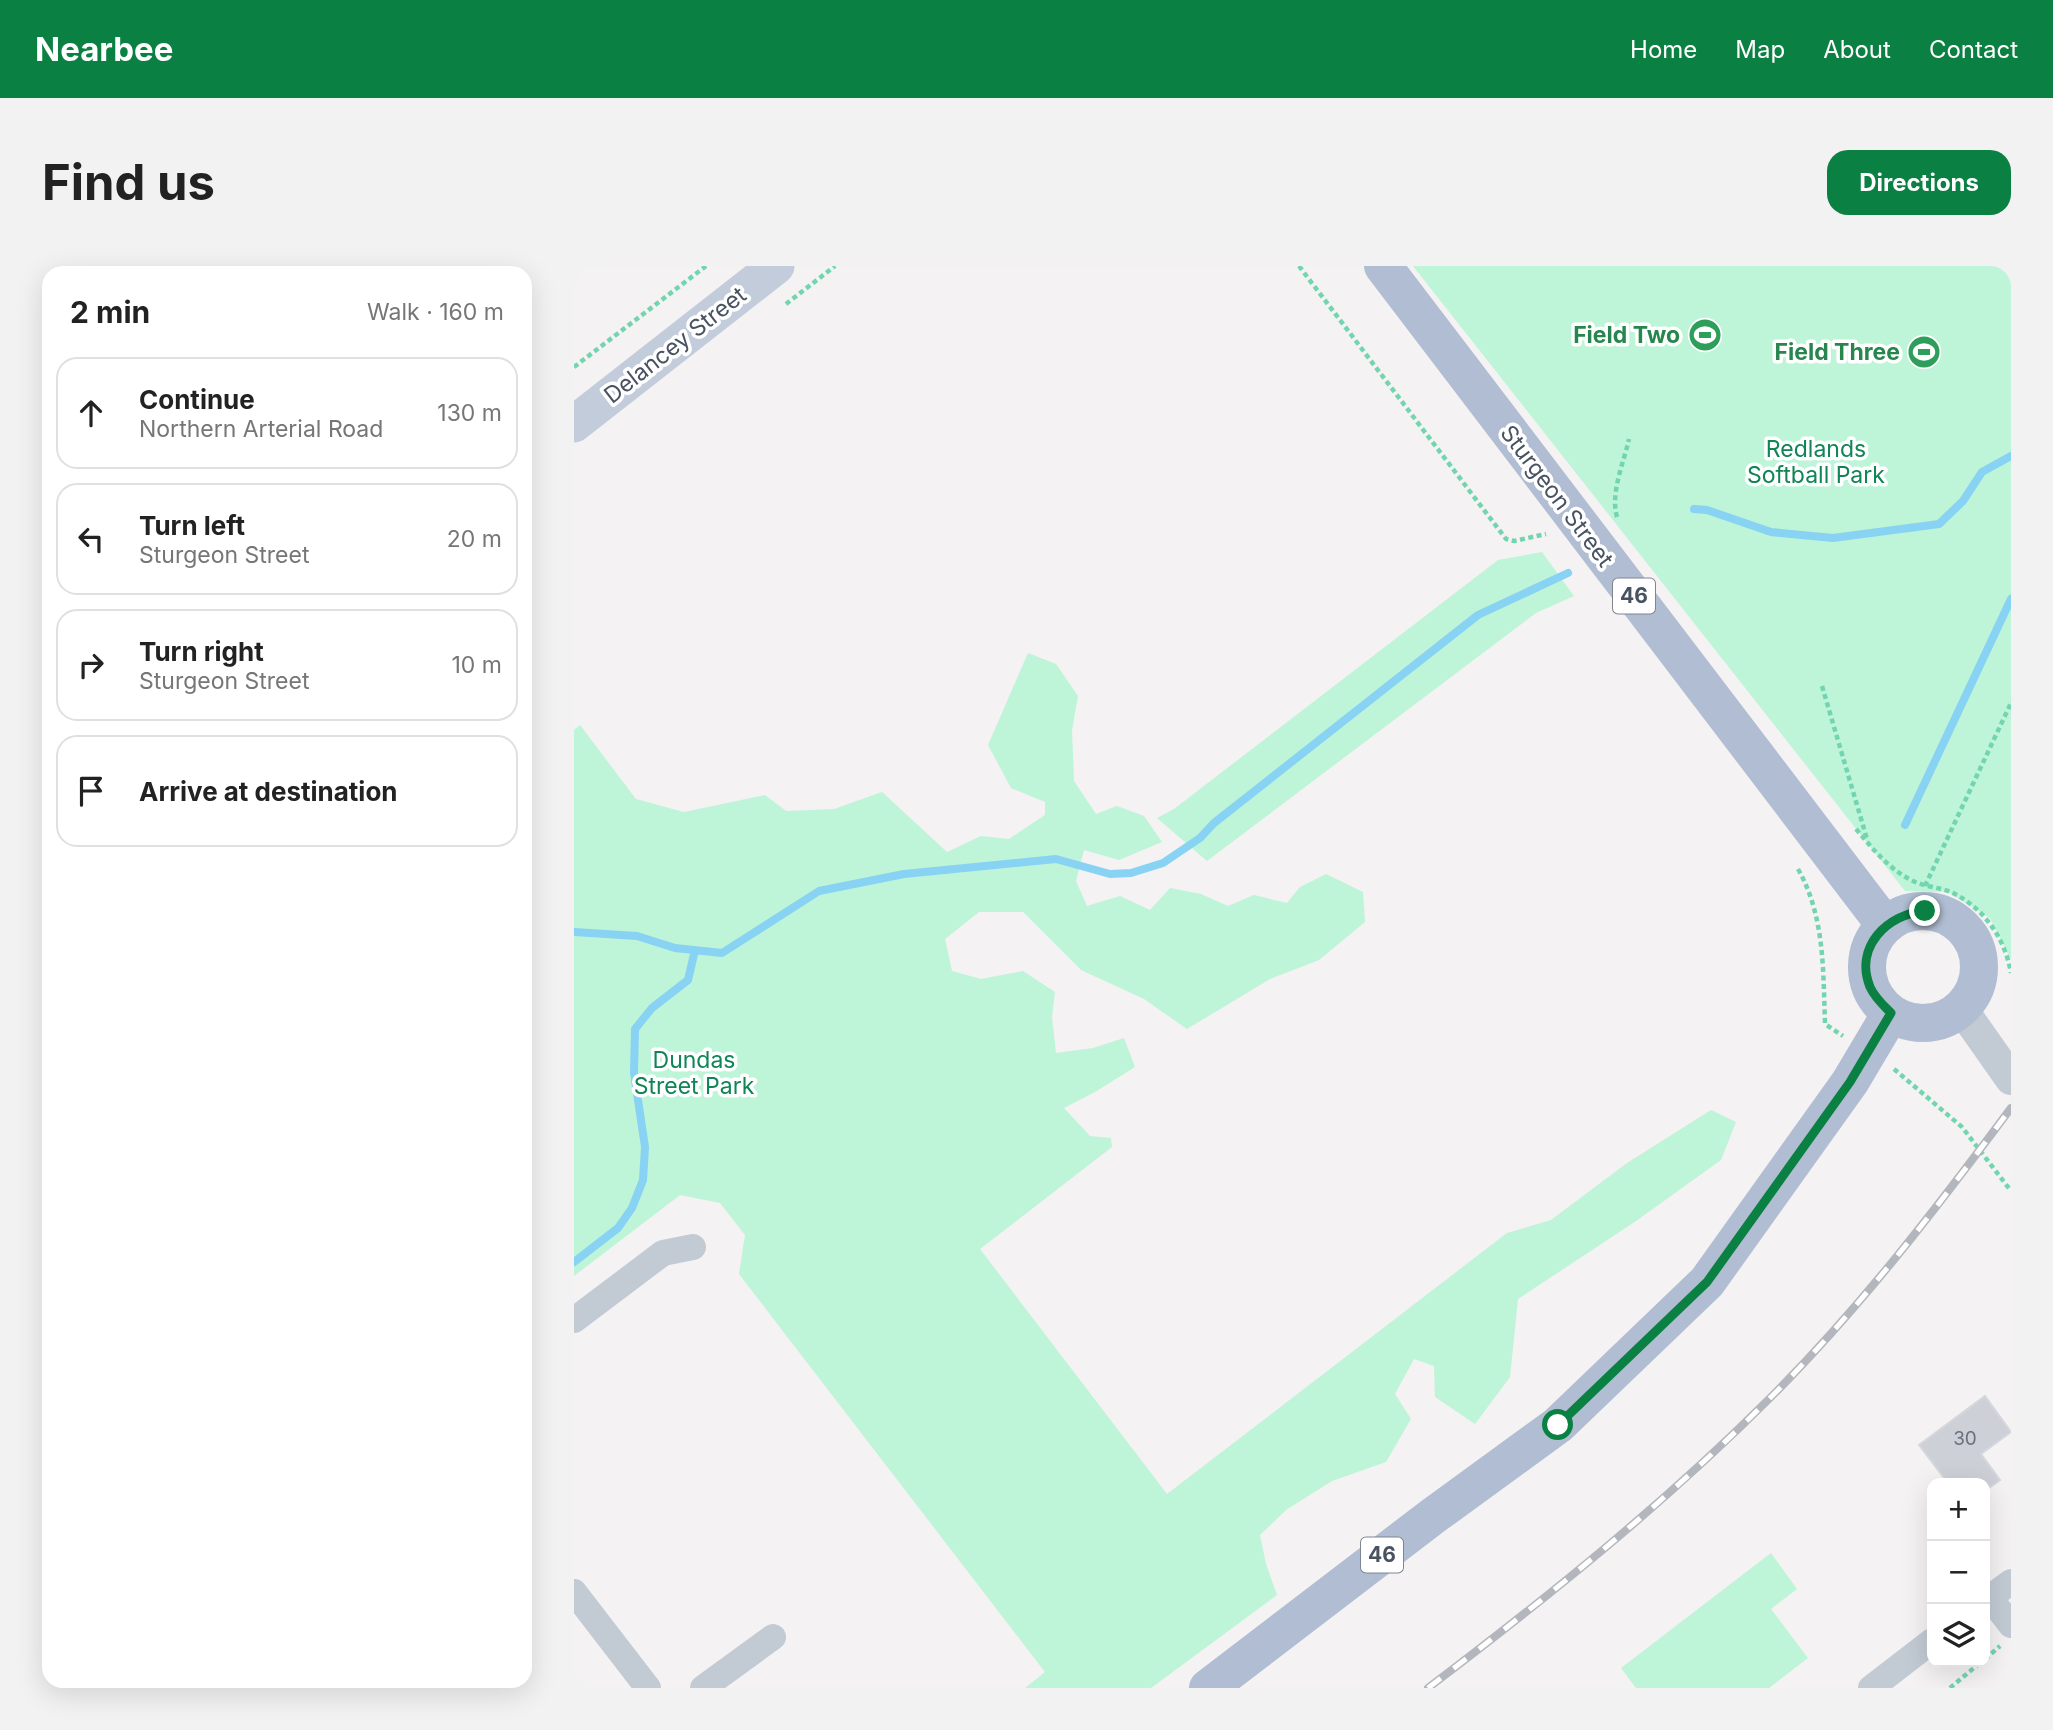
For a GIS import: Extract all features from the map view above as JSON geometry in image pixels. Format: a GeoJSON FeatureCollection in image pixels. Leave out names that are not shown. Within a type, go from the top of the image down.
{"type":"FeatureCollection","features":[{"type":"Feature","properties":{"kind":"main road","name":"Delancey Street"},"geometry":{"type":"LineString","coordinates":[[574,424],[776,266]]}},
{"type":"Feature","properties":{"kind":"main road","name":"Sturgeon Street"},"geometry":{"type":"LineString","coordinates":[[1383,266],[1885,925]]}},
{"type":"Feature","properties":{"kind":"main road"},"geometry":{"type":"LineString","coordinates":[[1925,911],[1953,920],[1964,929],[1972,941],[1979,969],[1976,984],[1961,1008],[1939,1021],[1927,1023],[1902,1019],[1879,1002],[1870,987],[1868,954],[1885,925],[1911,912],[1925,911]]}},
{"type":"Feature","properties":{"kind":"main road","name":"46"},"geometry":{"type":"LineString","coordinates":[[1208,1688],[1433,1516],[1558,1425],[1707,1282],[1850,1082],[1891,1013]]}},
{"type":"Feature","properties":{"kind":"street"},"geometry":{"type":"LineString","coordinates":[[1961,1008],[2011,1079]]}},
{"type":"Feature","properties":{"kind":"street"},"geometry":{"type":"LineString","coordinates":[[574,1320],[663,1253],[693,1247]]}},
{"type":"Feature","properties":{"kind":"street"},"geometry":{"type":"LineString","coordinates":[[1990,1598],[2011,1582]]}},
{"type":"Feature","properties":{"kind":"street"},"geometry":{"type":"LineString","coordinates":[[574,1592],[648,1688]]}},
{"type":"Feature","properties":{"kind":"street"},"geometry":{"type":"LineString","coordinates":[[1990,1603],[2011,1625]]}},
{"type":"Feature","properties":{"kind":"street"},"geometry":{"type":"LineString","coordinates":[[703,1688],[773,1637]]}},
{"type":"Feature","properties":{"kind":"street"},"geometry":{"type":"LineString","coordinates":[[1871,1688],[1927,1646]]}},
{"type":"Feature","properties":{"kind":"path"},"geometry":{"type":"LineString","coordinates":[[574,367],[706,266]]}},
{"type":"Feature","properties":{"kind":"path"},"geometry":{"type":"LineString","coordinates":[[786,304],[835,266]]}},
{"type":"Feature","properties":{"kind":"path"},"geometry":{"type":"LineString","coordinates":[[1299,266],[1506,539],[1514,541],[1550,533]]}},
{"type":"Feature","properties":{"kind":"path"},"geometry":{"type":"LineString","coordinates":[[1620,527],[1615,510],[1616,494],[1629,439]]}},
{"type":"Feature","properties":{"kind":"path"},"geometry":{"type":"LineString","coordinates":[[1822,686],[1868,843]]}},
{"type":"Feature","properties":{"kind":"path"},"geometry":{"type":"LineString","coordinates":[[1925,887],[2011,703]]}},
{"type":"Feature","properties":{"kind":"path"},"geometry":{"type":"LineString","coordinates":[[1852,823],[1891,867],[1925,887],[1951,893],[1979,910],[1996,931],[2009,959],[2011,973]]}},
{"type":"Feature","properties":{"kind":"path"},"geometry":{"type":"LineString","coordinates":[[1794,862],[1811,892],[1818,928],[1825,1024],[1906,1077],[1962,1127],[2011,1191]]}},
{"type":"Feature","properties":{"kind":"path"},"geometry":{"type":"LineString","coordinates":[[1950,1688],[1976,1667]]}},
{"type":"Feature","properties":{"kind":"green space","name":"Redlands Softball Park"},"geometry":{"type":"Polygon","coordinates":[[[1413,266],[2011,266],[2011,960],[1990,918],[1948,892],[1905,891],[1413,266]]]}},
{"type":"Feature","properties":{"kind":"green space"},"geometry":{"type":"Polygon","coordinates":[[[1542,552],[1574,596],[1536,613],[1207,861],[1157,818],[1174,809],[1498,560],[1542,552]]]}},
{"type":"Feature","properties":{"kind":"green space","name":"Dundas Street Park"},"geometry":{"type":"Polygon","coordinates":[[[1028,653],[1056,664],[1078,696],[1072,730],[1074,781],[1096,814],[1117,806],[1144,816],[1162,842],[1119,860],[1084,850],[1076,881],[1087,906],[1120,896],[1150,910],[1170,888],[1201,894],[1228,906],[1254,895],[1287,903],[1300,887],[1326,874],[1363,892],[1365,922],[1319,960],[1270,979],[1187,1029],[1144,999],[1081,970],[1023,912],[979,912],[945,939],[952,971],[981,979],[1023,971],[1055,992],[1052,1017],[1056,1053],[1093,1048],[1124,1038],[1135,1067],[1064,1108],[1090,1136],[1111,1138],[1112,1147],[980,1249],[1167,1494],[1507,1233],[1551,1220],[1627,1163],[1711,1110],[1736,1122],[1721,1160],[1636,1221],[1518,1299],[1510,1377],[1475,1424],[1435,1397],[1434,1366],[1414,1359],[1395,1394],[1411,1419],[1386,1462],[1332,1481],[1286,1510],[1260,1535],[1266,1564],[1277,1595],[1151,1688],[1025,1688],[1045,1672],[739,1274],[745,1235],[720,1203],[680,1195],[574,1276],[574,730],[580,725],[636,799],[684,812],[765,795],[786,811],[834,809],[882,792],[947,852],[981,836],[1009,839],[1045,815],[1045,802],[1011,788],[988,745],[1028,653]]]}},
{"type":"Feature","properties":{"kind":"green space"},"geometry":{"type":"Polygon","coordinates":[[[1771,1553],[1797,1589],[1771,1609],[1808,1658],[1769,1688],[1636,1688],[1621,1668],[1771,1553]]]}},
{"type":"Feature","properties":{"kind":"building"},"geometry":{"type":"Polygon","coordinates":[[[1985,1396],[2011,1432],[1981,1454],[2000,1480],[1990,1487],[1990,1478],[1944,1478],[1919,1445],[1985,1396]]]}},
{"type":"Feature","properties":{"kind":"waterway"},"geometry":{"type":"LineString","coordinates":[[1694,509],[1707,510],[1771,532],[1833,538],[1939,524],[1963,501],[1982,472],[2011,456]]}},
{"type":"Feature","properties":{"kind":"waterway"},"geometry":{"type":"LineString","coordinates":[[574,932],[637,936],[675,948],[722,953],[819,891],[904,874],[1056,859],[1110,874],[1131,873],[1163,863],[1200,838],[1214,823],[1478,615],[1568,573]]}},
{"type":"Feature","properties":{"kind":"waterway"},"geometry":{"type":"LineString","coordinates":[[1905,825],[2011,599]]}},
{"type":"Feature","properties":{"kind":"waterway"},"geometry":{"type":"LineString","coordinates":[[574,1262],[618,1228],[632,1208],[643,1180],[645,1147],[634,1073],[635,1029],[652,1008],[688,980],[695,950]]}},
{"type":"Feature","properties":{"kind":"railway"},"geometry":{"type":"LineString","coordinates":[[1428,1688],[1647,1512],[1771,1397],[1896,1257],[2011,1108]]}},
{"type":"Feature","properties":{"kind":"place","name":"Field Two"},"geometry":{"type":"Point","coordinates":[1705,335]}},
{"type":"Feature","properties":{"kind":"place","name":"Field Three"},"geometry":{"type":"Point","coordinates":[1924,352]}},
{"type":"Feature","properties":{"kind":"route"},"geometry":{"type":"LineString","coordinates":[[1558,1425],[1707,1282],[1850,1082],[1891,1013],[1879,1002],[1870,987],[1868,954],[1875,938],[1885,925],[1897,917],[1925,911]]}}]}
